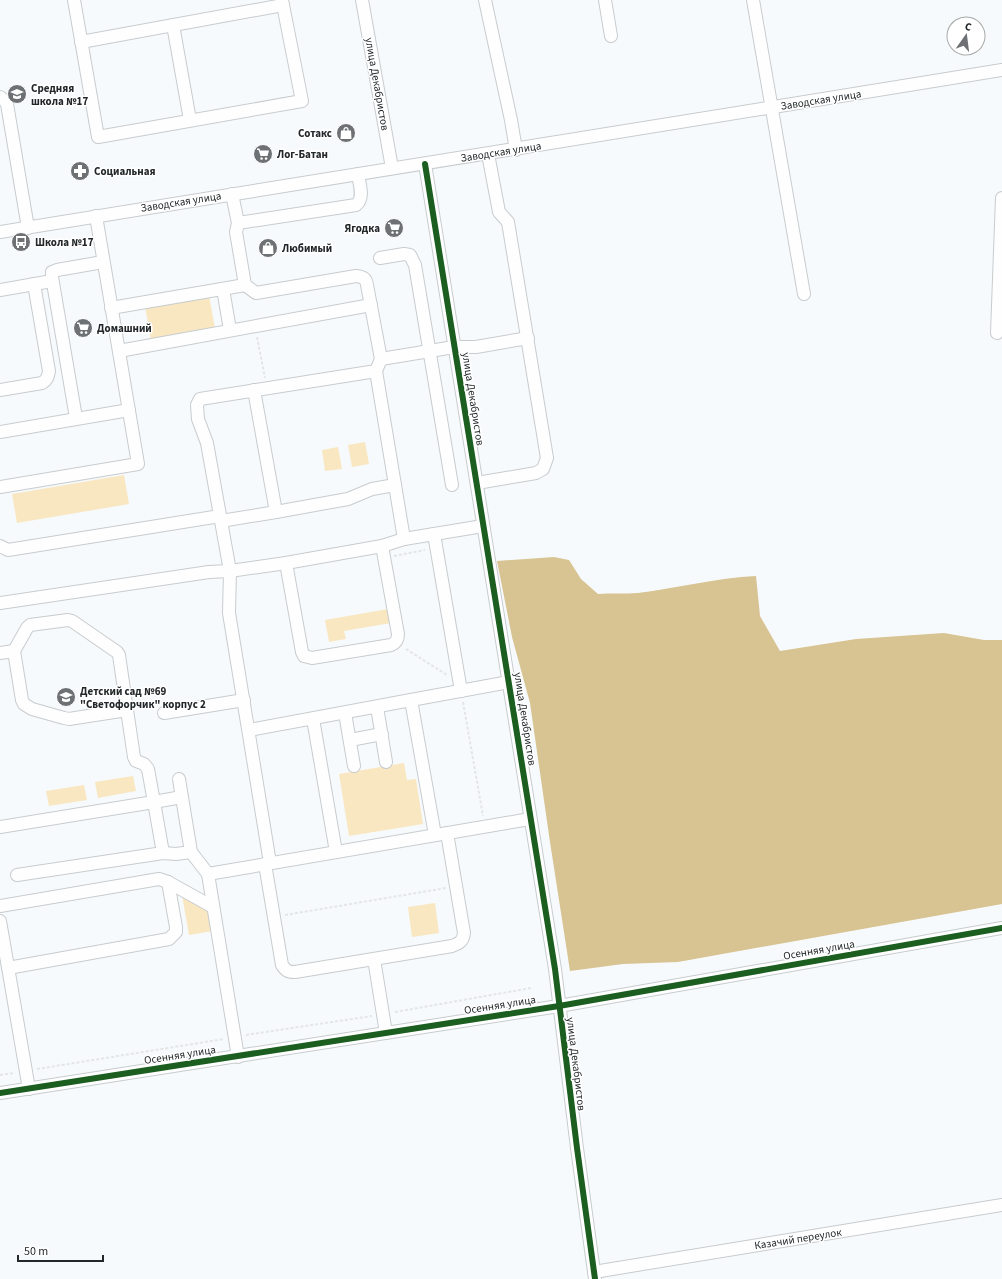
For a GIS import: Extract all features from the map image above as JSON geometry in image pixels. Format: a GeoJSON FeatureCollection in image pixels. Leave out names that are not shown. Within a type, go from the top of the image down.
{"type":"FeatureCollection","features":[{"type":"Feature","properties":{"kind":"street"},"geometry":{"type":"LineString","coordinates":[[74,0],[81,42],[98,137],[302,101],[283,3],[244,6],[173,25],[81,42]]}},
{"type":"Feature","properties":{"kind":"street","name":"улица Декабристов"},"geometry":{"type":"LineString","coordinates":[[362,0],[392,168]]}},
{"type":"Feature","properties":{"kind":"street"},"geometry":{"type":"LineString","coordinates":[[486,0],[516,150]]}},
{"type":"Feature","properties":{"kind":"street"},"geometry":{"type":"LineString","coordinates":[[605,0],[611,36]]}},
{"type":"Feature","properties":{"kind":"street"},"geometry":{"type":"LineString","coordinates":[[753,0],[804,294]]}},
{"type":"Feature","properties":{"kind":"street"},"geometry":{"type":"LineString","coordinates":[[173,25],[190,120]]}},
{"type":"Feature","properties":{"kind":"street","name":"Заводская улица"},"geometry":{"type":"LineString","coordinates":[[0,232],[392,168],[516,150],[1002,70]]}},
{"type":"Feature","properties":{"kind":"street"},"geometry":{"type":"LineString","coordinates":[[0,98],[7,104],[28,228]]}},
{"type":"Feature","properties":{"kind":"street"},"geometry":{"type":"LineString","coordinates":[[477,484],[536,473],[543,469],[547,458],[508,222],[499,212],[488,154]]}},
{"type":"Feature","properties":{"kind":"street","name":"улица Декабристов"},"geometry":{"type":"LineString","coordinates":[[425,164],[555,969],[594,1276]]}},
{"type":"Feature","properties":{"kind":"street"},"geometry":{"type":"LineString","coordinates":[[238,223],[356,205],[362,198],[358,174]]}},
{"type":"Feature","properties":{"kind":"street"},"geometry":{"type":"LineString","coordinates":[[232,194],[238,223],[236,232],[245,286]]}},
{"type":"Feature","properties":{"kind":"street"},"geometry":{"type":"LineString","coordinates":[[997,333],[1002,198]]}},
{"type":"Feature","properties":{"kind":"street"},"geometry":{"type":"LineString","coordinates":[[0,487],[138,464],[96,216]]}},
{"type":"Feature","properties":{"kind":"street"},"geometry":{"type":"LineString","coordinates":[[380,258],[404,254],[410,256],[415,265],[452,485]]}},
{"type":"Feature","properties":{"kind":"street"},"geometry":{"type":"LineString","coordinates":[[76,418],[52,281],[52,272],[103,262]]}},
{"type":"Feature","properties":{"kind":"street"},"geometry":{"type":"LineString","coordinates":[[111,308],[245,286],[256,294],[356,276],[362,277],[366,280],[381,359],[376,371],[404,538]]}},
{"type":"Feature","properties":{"kind":"street"},"geometry":{"type":"LineString","coordinates":[[0,290],[52,281]]}},
{"type":"Feature","properties":{"kind":"street"},"geometry":{"type":"LineString","coordinates":[[0,390],[42,383],[46,381],[48,376],[49,371],[34,284]]}},
{"type":"Feature","properties":{"kind":"street"},"geometry":{"type":"LineString","coordinates":[[223,289],[230,330]]}},
{"type":"Feature","properties":{"kind":"street"},"geometry":{"type":"LineString","coordinates":[[119,351],[371,305]]}},
{"type":"Feature","properties":{"kind":"street"},"geometry":{"type":"LineString","coordinates":[[381,359],[454,347],[476,346],[528,338]]}},
{"type":"Feature","properties":{"kind":"street"},"geometry":{"type":"LineString","coordinates":[[376,371],[200,399],[197,405],[198,420],[207,443],[230,571],[229,613],[244,700],[274,917],[282,965],[289,972],[459,944],[463,939],[464,933],[456,887],[441,834],[411,700]]}},
{"type":"Feature","properties":{"kind":"street"},"geometry":{"type":"LineString","coordinates":[[254,390],[276,512]]}},
{"type":"Feature","properties":{"kind":"street"},"geometry":{"type":"LineString","coordinates":[[0,432],[129,410]]}},
{"type":"Feature","properties":{"kind":"street"},"geometry":{"type":"LineString","coordinates":[[0,546],[8,550],[276,512],[348,499],[372,489],[395,485]]}},
{"type":"Feature","properties":{"kind":"street"},"geometry":{"type":"LineString","coordinates":[[0,603],[209,572],[230,571],[286,563],[382,546],[404,538],[483,526]]}},
{"type":"Feature","properties":{"kind":"street"},"geometry":{"type":"LineString","coordinates":[[434,534],[461,687]]}},
{"type":"Feature","properties":{"kind":"street"},"geometry":{"type":"LineString","coordinates":[[286,563],[302,652],[304,656],[312,658],[391,645],[398,639],[398,634],[382,546]]}},
{"type":"Feature","properties":{"kind":"street"},"geometry":{"type":"LineString","coordinates":[[127,710],[69,719],[28,707],[22,700],[14,652],[27,628],[30,625],[68,620],[72,621],[118,652],[119,655],[134,758],[136,761],[144,764],[148,769],[163,853]]}},
{"type":"Feature","properties":{"kind":"street"},"geometry":{"type":"LineString","coordinates":[[0,654],[14,652]]}},
{"type":"Feature","properties":{"kind":"street"},"geometry":{"type":"LineString","coordinates":[[248,730],[377,707],[461,687],[509,682]]}},
{"type":"Feature","properties":{"kind":"street"},"geometry":{"type":"LineString","coordinates":[[164,713],[244,700]]}},
{"type":"Feature","properties":{"kind":"street"},"geometry":{"type":"LineString","coordinates":[[377,707],[386,762]]}},
{"type":"Feature","properties":{"kind":"street"},"geometry":{"type":"LineString","coordinates":[[345,713],[354,766]]}},
{"type":"Feature","properties":{"kind":"street"},"geometry":{"type":"LineString","coordinates":[[314,719],[336,852]]}},
{"type":"Feature","properties":{"kind":"street"},"geometry":{"type":"LineString","coordinates":[[350,740],[382,734]]}},
{"type":"Feature","properties":{"kind":"street"},"geometry":{"type":"LineString","coordinates":[[179,780],[191,852],[208,874],[238,1057]]}},
{"type":"Feature","properties":{"kind":"street"},"geometry":{"type":"LineString","coordinates":[[0,827],[182,797]]}},
{"type":"Feature","properties":{"kind":"street"},"geometry":{"type":"LineString","coordinates":[[208,874],[530,819]]}},
{"type":"Feature","properties":{"kind":"street"},"geometry":{"type":"LineString","coordinates":[[17,876],[163,853],[176,854],[191,852]]}},
{"type":"Feature","properties":{"kind":"street"},"geometry":{"type":"LineString","coordinates":[[0,906],[159,879],[168,882],[213,907]]}},
{"type":"Feature","properties":{"kind":"street"},"geometry":{"type":"LineString","coordinates":[[8,968],[169,939],[176,932],[176,927],[168,882]]}},
{"type":"Feature","properties":{"kind":"street"},"geometry":{"type":"LineString","coordinates":[[0,921],[29,1089]]}},
{"type":"Feature","properties":{"kind":"street","name":"Осенняя улица"},"geometry":{"type":"LineString","coordinates":[[0,1093],[559,1006],[1002,928]]}},
{"type":"Feature","properties":{"kind":"street"},"geometry":{"type":"LineString","coordinates":[[374,959],[386,1033]]}},
{"type":"Feature","properties":{"kind":"street","name":"Казачий переулок"},"geometry":{"type":"LineString","coordinates":[[594,1276],[1002,1205]]}},
{"type":"Feature","properties":{"kind":"path"},"geometry":{"type":"LineString","coordinates":[[255,326],[267,388]]}},
{"type":"Feature","properties":{"kind":"path"},"geometry":{"type":"LineString","coordinates":[[391,556],[437,548]]}},
{"type":"Feature","properties":{"kind":"path"},"geometry":{"type":"LineString","coordinates":[[399,650],[407,648],[461,687],[485,827]]}},
{"type":"Feature","properties":{"kind":"path"},"geometry":{"type":"LineString","coordinates":[[274,917],[456,887]]}},
{"type":"Feature","properties":{"kind":"path"},"geometry":{"type":"LineString","coordinates":[[0,1075],[383,1014],[531,988]]}},
{"type":"Feature","properties":{"kind":"shaded area"},"geometry":{"type":"Polygon","coordinates":[[[209,295],[215,329],[151,340],[145,306],[209,295]]]}},
{"type":"Feature","properties":{"kind":"shaded area"},"geometry":{"type":"Polygon","coordinates":[[[365,442],[369,464],[352,467],[348,445],[365,442]]]}},
{"type":"Feature","properties":{"kind":"shaded area"},"geometry":{"type":"Polygon","coordinates":[[[338,447],[342,469],[325,471],[322,450],[338,447]]]}},
{"type":"Feature","properties":{"kind":"shaded area"},"geometry":{"type":"Polygon","coordinates":[[[124,475],[129,504],[17,523],[12,494],[124,475]]]}},
{"type":"Feature","properties":{"kind":"shaded area"},"geometry":{"type":"Polygon","coordinates":[[[554,557],[569,560],[581,579],[598,594],[638,593],[726,579],[756,576],[760,616],[780,651],[856,639],[944,633],[984,640],[1002,640],[1002,904],[678,962],[623,964],[570,971],[530,703],[512,637],[497,561],[554,557]]]}},
{"type":"Feature","properties":{"kind":"shaded area"},"geometry":{"type":"Polygon","coordinates":[[[388,609],[391,623],[344,631],[346,639],[329,642],[325,620],[388,609]]]}},
{"type":"Feature","properties":{"kind":"shaded area"},"geometry":{"type":"Polygon","coordinates":[[[404,763],[407,780],[416,779],[423,824],[349,836],[339,774],[404,763]]]}},
{"type":"Feature","properties":{"kind":"shaded area"},"geometry":{"type":"Polygon","coordinates":[[[133,776],[136,791],[98,798],[95,782],[133,776]]]}},
{"type":"Feature","properties":{"kind":"shaded area"},"geometry":{"type":"Polygon","coordinates":[[[84,785],[87,800],[49,806],[46,791],[84,785]]]}},
{"type":"Feature","properties":{"kind":"shaded area"},"geometry":{"type":"Polygon","coordinates":[[[182,895],[209,910],[213,931],[189,935],[182,895]]]}},
{"type":"Feature","properties":{"kind":"shaded area"},"geometry":{"type":"Polygon","coordinates":[[[435,903],[439,933],[412,937],[408,907],[435,903]]]}},
{"type":"Feature","properties":{"kind":"cycle path"},"geometry":{"type":"LineString","coordinates":[[425,164],[555,969],[595,1279]]}},
{"type":"Feature","properties":{"kind":"cycle path"},"geometry":{"type":"LineString","coordinates":[[0,1093],[559,1006],[1002,928]]}},
{"type":"Feature","properties":{"kind":"place","name":"Средняя школа №17"},"geometry":{"type":"Point","coordinates":[17,94]}},
{"type":"Feature","properties":{"kind":"place","name":"Сотакс"},"geometry":{"type":"Point","coordinates":[346,133]}},
{"type":"Feature","properties":{"kind":"place","name":"Лог-Батан"},"geometry":{"type":"Point","coordinates":[263,154]}},
{"type":"Feature","properties":{"kind":"place","name":"Социальная"},"geometry":{"type":"Point","coordinates":[80,171]}},
{"type":"Feature","properties":{"kind":"place","name":"Ягодка"},"geometry":{"type":"Point","coordinates":[394,228]}},
{"type":"Feature","properties":{"kind":"place","name":"Школа №17"},"geometry":{"type":"Point","coordinates":[21,242]}},
{"type":"Feature","properties":{"kind":"place","name":"Любимый"},"geometry":{"type":"Point","coordinates":[268,248]}},
{"type":"Feature","properties":{"kind":"place","name":"Домашний"},"geometry":{"type":"Point","coordinates":[83,328]}},
{"type":"Feature","properties":{"kind":"place","name":"Детский сад №69 \"Светофорчик\" корпус 2"},"geometry":{"type":"Point","coordinates":[66,697]}}]}
